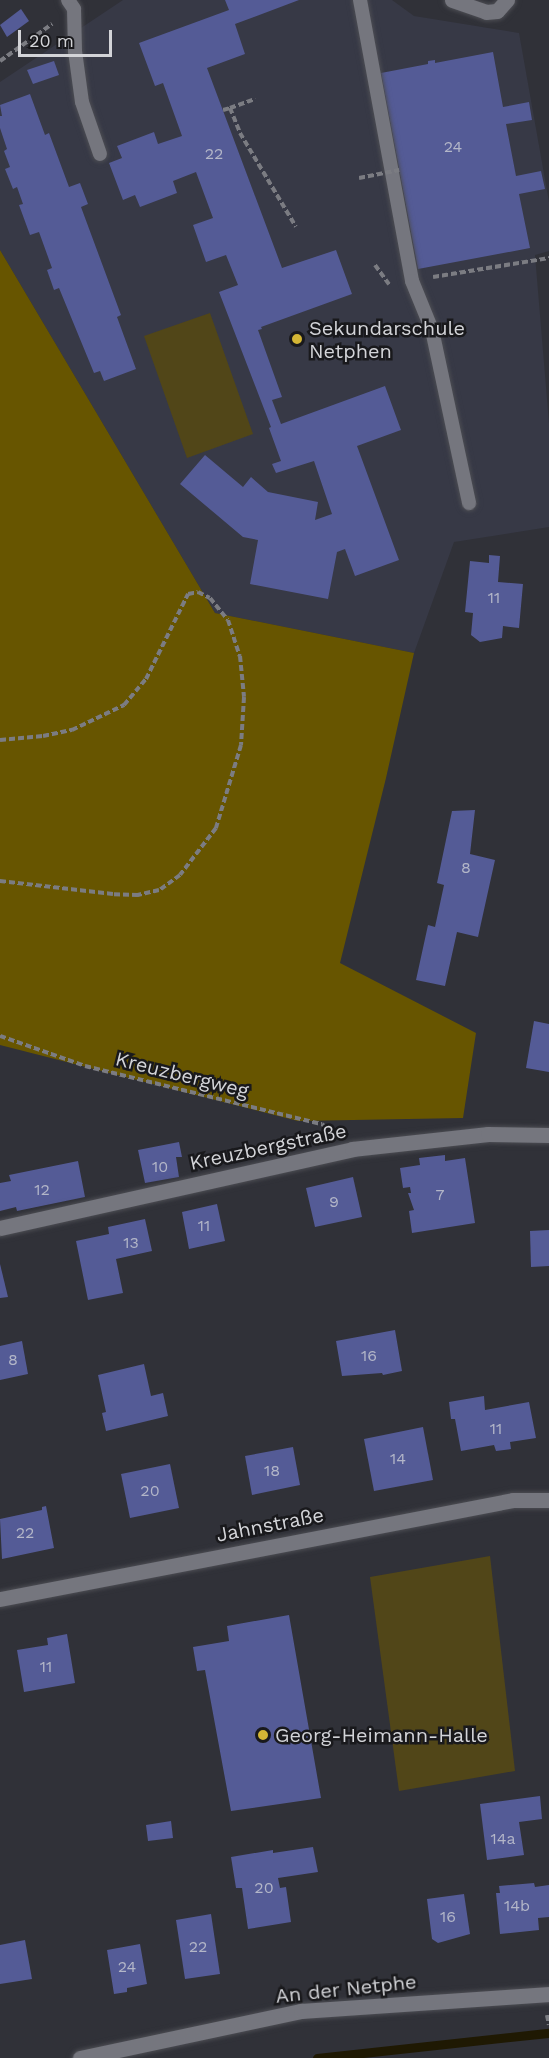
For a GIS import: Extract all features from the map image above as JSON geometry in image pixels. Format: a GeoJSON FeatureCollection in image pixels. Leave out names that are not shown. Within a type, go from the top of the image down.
{"type":"FeatureCollection","features":[{"type":"Feature","properties":{"kind":"street"},"geometry":{"type":"LineString","coordinates":[[452,0],[486,12],[497,11],[507,0]]}},
{"type":"Feature","properties":{"kind":"street","name":"Kreuzbergstraße"},"geometry":{"type":"LineString","coordinates":[[0,1228],[352,1149],[488,1134],[549,1135]]}},
{"type":"Feature","properties":{"kind":"street","name":"Jahnstraße"},"geometry":{"type":"LineString","coordinates":[[0,1599],[513,1500],[549,1500]]}},
{"type":"Feature","properties":{"kind":"street","name":"An der Netphe"},"geometry":{"type":"LineString","coordinates":[[80,2058],[301,2011],[549,1994]]}},
{"type":"Feature","properties":{"kind":"lane"},"geometry":{"type":"LineString","coordinates":[[360,0],[412,281],[432,330],[469,503]]}},
{"type":"Feature","properties":{"kind":"lane"},"geometry":{"type":"LineString","coordinates":[[71,4],[82,102],[100,154]]}},
{"type":"Feature","properties":{"kind":"path"},"geometry":{"type":"LineString","coordinates":[[0,60],[71,4]]}},
{"type":"Feature","properties":{"kind":"path"},"geometry":{"type":"LineString","coordinates":[[223,110],[255,99]]}},
{"type":"Feature","properties":{"kind":"path"},"geometry":{"type":"LineString","coordinates":[[230,108],[240,133],[296,227]]}},
{"type":"Feature","properties":{"kind":"path"},"geometry":{"type":"LineString","coordinates":[[359,178],[399,170]]}},
{"type":"Feature","properties":{"kind":"path"},"geometry":{"type":"LineString","coordinates":[[412,281],[549,258]]}},
{"type":"Feature","properties":{"kind":"path"},"geometry":{"type":"LineString","coordinates":[[0,740],[43,736],[72,730],[124,705],[146,679],[188,594],[198,592],[210,598],[228,620],[240,656],[244,697],[241,745],[216,828],[180,875],[159,890],[138,895],[0,881]]}},
{"type":"Feature","properties":{"kind":"path","name":"Kreuzbergweg"},"geometry":{"type":"LineString","coordinates":[[0,1036],[85,1066],[322,1124],[352,1149]]}},
{"type":"Feature","properties":{"kind":"path"},"geometry":{"type":"LineString","coordinates":[[548,2018],[549,2025]]}},
{"type":"Feature","properties":{"kind":"shaded area","name":"Sekundarschule Netphen"},"geometry":{"type":"Polygon","coordinates":[[[123,0],[392,0],[414,16],[519,33],[549,202],[549,251],[535,255],[549,423],[549,527],[454,542],[414,653],[215,613],[0,250],[0,82],[123,0]]]}},
{"type":"Feature","properties":{"kind":"shaded area"},"geometry":{"type":"Polygon","coordinates":[[[0,250],[215,613],[414,653],[340,963],[476,1033],[463,1118],[298,1121],[0,1045],[0,250]]]}},
{"type":"Feature","properties":{"kind":"shaded area"},"geometry":{"type":"Polygon","coordinates":[[[210,313],[253,434],[187,458],[144,336],[210,313]]]}},
{"type":"Feature","properties":{"kind":"shaded area"},"geometry":{"type":"Polygon","coordinates":[[[490,1556],[515,1771],[399,1791],[370,1577],[490,1556]]]}},
{"type":"Feature","properties":{"kind":"building"},"geometry":{"type":"Polygon","coordinates":[[[225,0],[299,0],[235,24],[245,54],[207,68],[282,268],[336,250],[352,294],[258,330],[282,397],[272,400],[281,424],[385,386],[401,430],[357,446],[399,560],[355,576],[345,549],[337,552],[328,599],[250,584],[258,540],[243,537],[180,484],[205,455],[243,487],[251,477],[268,492],[318,502],[315,520],[332,514],[314,461],[276,473],[272,464],[281,461],[269,428],[271,427],[219,292],[238,285],[226,255],[206,262],[193,225],[213,218],[196,172],[173,181],[177,193],[140,207],[135,195],[123,200],[109,163],[122,158],[117,146],[154,132],[158,144],[182,136],[163,83],[155,86],[139,43],[229,10],[225,0]]]}},
{"type":"Feature","properties":{"kind":"building"},"geometry":{"type":"Polygon","coordinates":[[[21,9],[29,21],[7,37],[0,25],[21,9]]]}},
{"type":"Feature","properties":{"kind":"building"},"geometry":{"type":"Polygon","coordinates":[[[493,52],[503,107],[529,102],[532,120],[506,124],[516,176],[541,171],[545,189],[519,194],[530,248],[418,269],[381,73],[428,64],[428,61],[435,60],[435,63],[493,52]]]}},
{"type":"Feature","properties":{"kind":"building"},"geometry":{"type":"Polygon","coordinates":[[[54,61],[59,75],[33,84],[27,70],[54,61]]]}},
{"type":"Feature","properties":{"kind":"building"},"geometry":{"type":"Polygon","coordinates":[[[30,94],[45,135],[49,133],[69,187],[80,183],[88,204],[81,207],[121,315],[117,317],[136,369],[104,381],[100,371],[94,373],[59,288],[54,290],[47,270],[52,268],[39,232],[30,235],[19,205],[23,204],[17,187],[13,189],[5,169],[10,167],[4,151],[7,149],[0,128],[0,116],[2,116],[0,105],[30,94]]]}},
{"type":"Feature","properties":{"kind":"building"},"geometry":{"type":"Polygon","coordinates":[[[489,555],[500,556],[498,582],[523,584],[519,628],[503,626],[502,638],[480,642],[471,635],[473,613],[465,612],[470,561],[489,563],[489,555]]]}},
{"type":"Feature","properties":{"kind":"building"},"geometry":{"type":"Polygon","coordinates":[[[475,810],[470,854],[495,860],[478,937],[457,932],[445,986],[416,980],[428,925],[435,927],[444,885],[437,883],[452,811],[475,810]]]}},
{"type":"Feature","properties":{"kind":"building"},"geometry":{"type":"Polygon","coordinates":[[[534,1021],[549,1024],[549,1072],[526,1068],[534,1021]]]}},
{"type":"Feature","properties":{"kind":"building"},"geometry":{"type":"Polygon","coordinates":[[[179,1142],[182,1157],[176,1157],[179,1177],[145,1183],[138,1150],[179,1142]]]}},
{"type":"Feature","properties":{"kind":"building"},"geometry":{"type":"Polygon","coordinates":[[[445,1155],[445,1161],[465,1158],[475,1223],[412,1233],[409,1211],[414,1210],[408,1193],[411,1193],[410,1187],[403,1188],[400,1168],[420,1165],[419,1158],[445,1155]]]}},
{"type":"Feature","properties":{"kind":"building"},"geometry":{"type":"Polygon","coordinates":[[[78,1161],[85,1197],[17,1211],[16,1207],[0,1211],[0,1183],[11,1181],[9,1175],[78,1161]]]}},
{"type":"Feature","properties":{"kind":"building"},"geometry":{"type":"Polygon","coordinates":[[[353,1177],[362,1217],[315,1227],[306,1188],[353,1177]]]}},
{"type":"Feature","properties":{"kind":"building"},"geometry":{"type":"Polygon","coordinates":[[[217,1204],[225,1241],[189,1249],[182,1212],[217,1204]]]}},
{"type":"Feature","properties":{"kind":"building"},"geometry":{"type":"Polygon","coordinates":[[[145,1219],[152,1251],[116,1259],[123,1293],[88,1300],[76,1241],[109,1234],[108,1227],[145,1219]]]}},
{"type":"Feature","properties":{"kind":"building"},"geometry":{"type":"Polygon","coordinates":[[[549,1230],[549,1266],[531,1267],[530,1231],[549,1230]]]}},
{"type":"Feature","properties":{"kind":"building"},"geometry":{"type":"Polygon","coordinates":[[[0,1264],[8,1297],[0,1298],[0,1264]]]}},
{"type":"Feature","properties":{"kind":"building"},"geometry":{"type":"Polygon","coordinates":[[[395,1330],[402,1371],[383,1375],[382,1373],[342,1376],[336,1341],[395,1330]]]}},
{"type":"Feature","properties":{"kind":"building"},"geometry":{"type":"Polygon","coordinates":[[[22,1341],[28,1374],[0,1380],[0,1346],[22,1341]]]}},
{"type":"Feature","properties":{"kind":"building"},"geometry":{"type":"Polygon","coordinates":[[[144,1364],[151,1396],[163,1393],[168,1416],[106,1431],[102,1413],[106,1412],[98,1375],[144,1364]]]}},
{"type":"Feature","properties":{"kind":"building"},"geometry":{"type":"Polygon","coordinates":[[[484,1396],[485,1410],[529,1402],[536,1438],[510,1442],[511,1449],[496,1451],[494,1445],[461,1451],[455,1419],[451,1419],[449,1402],[484,1396]]]}},
{"type":"Feature","properties":{"kind":"building"},"geometry":{"type":"Polygon","coordinates":[[[423,1427],[433,1480],[374,1491],[364,1439],[423,1427]]]}},
{"type":"Feature","properties":{"kind":"building"},"geometry":{"type":"Polygon","coordinates":[[[293,1447],[300,1485],[252,1495],[245,1456],[293,1447]]]}},
{"type":"Feature","properties":{"kind":"building"},"geometry":{"type":"Polygon","coordinates":[[[170,1464],[179,1508],[130,1518],[121,1474],[170,1464]]]}},
{"type":"Feature","properties":{"kind":"building"},"geometry":{"type":"Polygon","coordinates":[[[46,1506],[54,1548],[2,1559],[0,1519],[42,1510],[42,1507],[46,1506]]]}},
{"type":"Feature","properties":{"kind":"building","name":"Georg-Heimann-Halle"},"geometry":{"type":"Polygon","coordinates":[[[289,1615],[321,1798],[231,1811],[205,1670],[197,1671],[193,1647],[229,1641],[227,1626],[289,1615]]]}},
{"type":"Feature","properties":{"kind":"building"},"geometry":{"type":"Polygon","coordinates":[[[67,1634],[75,1683],[24,1692],[17,1650],[48,1645],[47,1638],[67,1634]]]}},
{"type":"Feature","properties":{"kind":"building"},"geometry":{"type":"Polygon","coordinates":[[[540,1796],[542,1819],[519,1822],[524,1855],[487,1860],[480,1804],[540,1796]]]}},
{"type":"Feature","properties":{"kind":"building"},"geometry":{"type":"Polygon","coordinates":[[[171,1821],[173,1838],[148,1841],[146,1825],[171,1821]]]}},
{"type":"Feature","properties":{"kind":"building"},"geometry":{"type":"Polygon","coordinates":[[[313,1847],[318,1872],[278,1878],[280,1888],[286,1887],[291,1922],[248,1929],[242,1888],[236,1888],[231,1857],[273,1850],[273,1853],[313,1847]]]}},
{"type":"Feature","properties":{"kind":"building"},"geometry":{"type":"Polygon","coordinates":[[[534,1883],[535,1887],[549,1885],[549,1917],[538,1918],[539,1930],[500,1934],[496,1893],[500,1893],[499,1886],[534,1883]]]}},
{"type":"Feature","properties":{"kind":"building"},"geometry":{"type":"Polygon","coordinates":[[[464,1894],[470,1934],[438,1943],[432,1939],[427,1899],[464,1894]]]}},
{"type":"Feature","properties":{"kind":"building"},"geometry":{"type":"Polygon","coordinates":[[[211,1914],[220,1974],[185,1979],[176,1920],[211,1914]]]}},
{"type":"Feature","properties":{"kind":"building"},"geometry":{"type":"Polygon","coordinates":[[[25,1940],[32,1979],[0,1984],[0,1945],[25,1940]]]}},
{"type":"Feature","properties":{"kind":"building"},"geometry":{"type":"Polygon","coordinates":[[[140,1944],[147,1984],[127,1988],[127,1992],[114,1994],[107,1950],[140,1944]]]}},
{"type":"Feature","properties":{"kind":"waterway"},"geometry":{"type":"LineString","coordinates":[[317,2058],[549,2033]]}},
{"type":"Feature","properties":{"kind":"place","name":"Sekundarschule Netphen"},"geometry":{"type":"Point","coordinates":[297,339]}},
{"type":"Feature","properties":{"kind":"place","name":"Georg-Heimann-Halle"},"geometry":{"type":"Point","coordinates":[263,1735]}}]}
